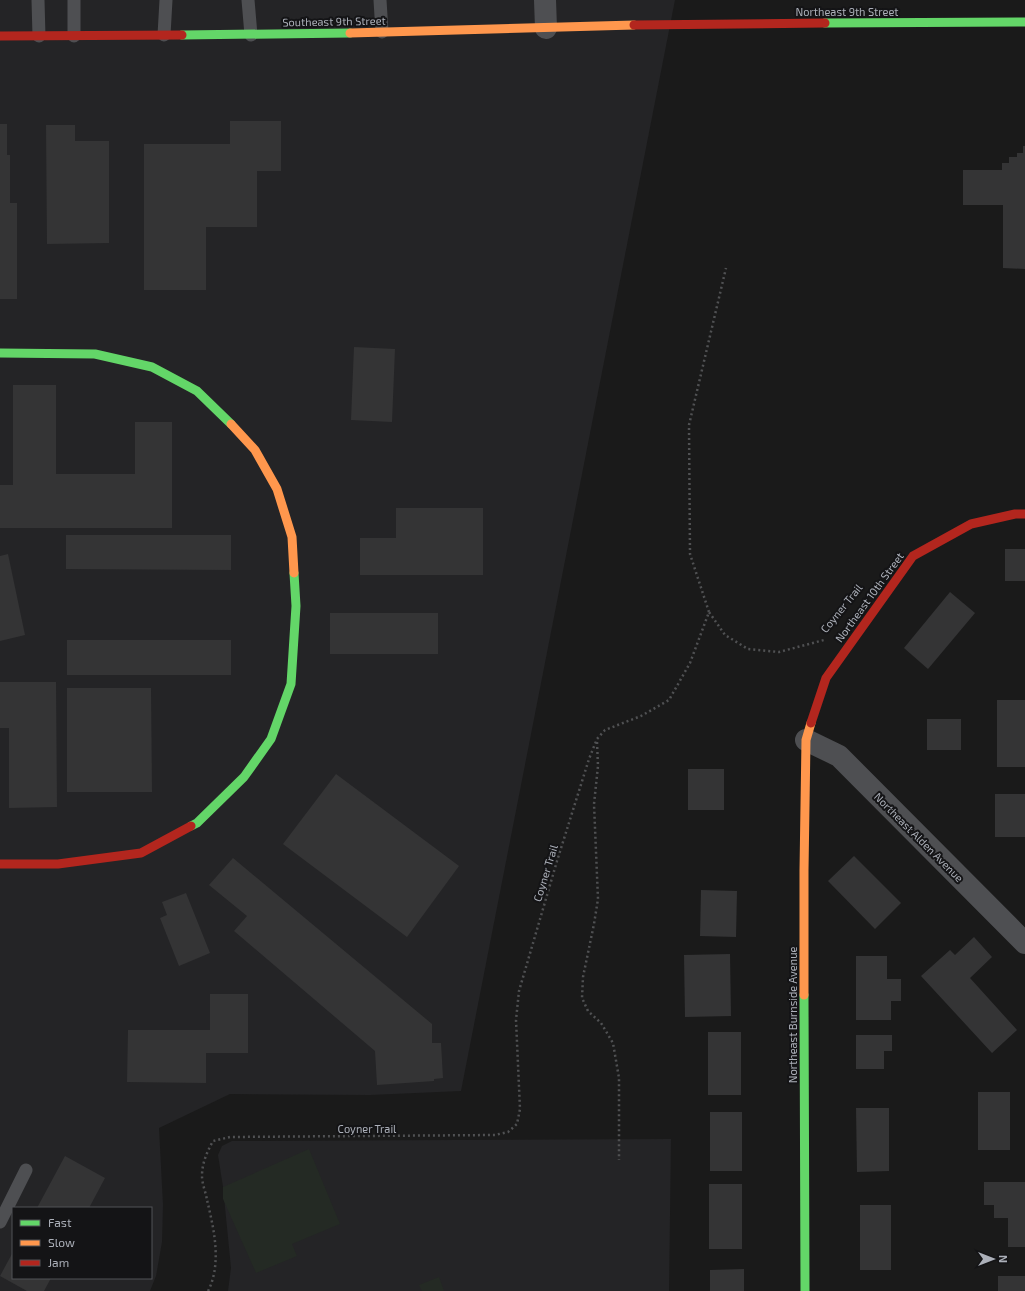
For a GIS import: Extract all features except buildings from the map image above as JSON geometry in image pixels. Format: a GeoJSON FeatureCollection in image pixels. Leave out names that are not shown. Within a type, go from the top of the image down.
{"type":"FeatureCollection","features":[{"type":"Feature","properties":{"kind":"street"},"geometry":{"type":"LineString","coordinates":[[545,0],[546,28]]}},
{"type":"Feature","properties":{"kind":"street","name":"Northeast 9th Street"},"geometry":{"type":"LineString","coordinates":[[669,24],[1025,22]]}},
{"type":"Feature","properties":{"kind":"street","name":"Southeast 9th Street"},"geometry":{"type":"LineString","coordinates":[[0,36],[251,35],[669,24]]}},
{"type":"Feature","properties":{"kind":"street"},"geometry":{"type":"LineString","coordinates":[[0,353],[95,354],[152,367],[197,391],[255,450],[276,489],[292,537],[296,606],[291,684],[271,739],[244,777],[196,823],[141,853],[58,864],[0,864]]}},
{"type":"Feature","properties":{"kind":"street","name":"Northeast 10th Street"},"geometry":{"type":"LineString","coordinates":[[806,740],[826,678],[914,556],[971,524],[1015,514],[1025,514]]}},
{"type":"Feature","properties":{"kind":"street","name":"Northeast Alden Avenue"},"geometry":{"type":"LineString","coordinates":[[806,740],[840,756],[1025,943]]}},
{"type":"Feature","properties":{"kind":"street","name":"Northeast Burnside Avenue"},"geometry":{"type":"LineString","coordinates":[[805,1291],[804,871],[806,740]]}},
{"type":"Feature","properties":{"kind":"lane"},"geometry":{"type":"LineString","coordinates":[[38,0],[39,36]]}},
{"type":"Feature","properties":{"kind":"lane"},"geometry":{"type":"LineString","coordinates":[[74,0],[74,36]]}},
{"type":"Feature","properties":{"kind":"lane"},"geometry":{"type":"LineString","coordinates":[[164,35],[166,0]]}},
{"type":"Feature","properties":{"kind":"lane"},"geometry":{"type":"LineString","coordinates":[[248,0],[251,35]]}},
{"type":"Feature","properties":{"kind":"lane"},"geometry":{"type":"LineString","coordinates":[[380,0],[382,32]]}},
{"type":"Feature","properties":{"kind":"lane"},"geometry":{"type":"LineString","coordinates":[[0,1222],[26,1170]]}},
{"type":"Feature","properties":{"kind":"path","name":"Coyner Trail"},"geometry":{"type":"LineString","coordinates":[[726,268],[689,425],[690,554],[709,612],[726,635],[748,649],[779,652],[828,640]]}},
{"type":"Feature","properties":{"kind":"path"},"geometry":{"type":"LineString","coordinates":[[619,1160],[619,1078],[613,1043],[601,1023],[588,1011],[582,998],[583,977],[598,899],[594,804],[598,766],[597,739],[605,730],[641,716],[669,700],[690,663],[709,612]]}},
{"type":"Feature","properties":{"kind":"path","name":"Coyner Trail"},"geometry":{"type":"LineString","coordinates":[[208,1291],[213,1281],[217,1257],[202,1176],[206,1154],[213,1141],[230,1137],[495,1135],[508,1132],[517,1124],[520,1109],[516,1020],[519,991],[561,847],[597,739]]}},
{"type":"Feature","properties":{"kind":"shaded area"},"geometry":{"type":"Polygon","coordinates":[[[0,0],[675,0],[461,1091],[370,1095],[230,1094],[159,1128],[163,1205],[162,1242],[156,1276],[150,1291],[0,1291],[0,0]]]}},
{"type":"Feature","properties":{"kind":"shaded area"},"geometry":{"type":"Polygon","coordinates":[[[671,1139],[669,1291],[228,1291],[231,1268],[223,1187],[218,1155],[222,1146],[232,1141],[671,1139]]]}},
{"type":"Feature","properties":{"kind":"shaded area"},"geometry":{"type":"Polygon","coordinates":[[[309,1149],[340,1224],[292,1244],[297,1256],[256,1273],[223,1199],[223,1187],[309,1149]]]}},
{"type":"Feature","properties":{"kind":"shaded area"},"geometry":{"type":"Polygon","coordinates":[[[439,1277],[444,1291],[422,1291],[419,1285],[439,1277]]]}},
{"type":"Feature","properties":{"kind":"traffic: fast"},"geometry":{"type":"LineString","coordinates":[[825,23],[1025,22]]}},
{"type":"Feature","properties":{"kind":"traffic: fast"},"geometry":{"type":"LineString","coordinates":[[182,35],[350,33]]}},
{"type":"Feature","properties":{"kind":"traffic: fast"},"geometry":{"type":"LineString","coordinates":[[0,353],[95,354],[152,367],[197,391],[231,424]]}},
{"type":"Feature","properties":{"kind":"traffic: fast"},"geometry":{"type":"LineString","coordinates":[[191,826],[197,823],[244,777],[271,739],[291,684],[296,606],[294,573]]}},
{"type":"Feature","properties":{"kind":"traffic: fast"},"geometry":{"type":"LineString","coordinates":[[804,995],[805,1291]]}},
{"type":"Feature","properties":{"kind":"traffic: slow"},"geometry":{"type":"LineString","coordinates":[[350,33],[634,25]]}},
{"type":"Feature","properties":{"kind":"traffic: slow"},"geometry":{"type":"LineString","coordinates":[[231,424],[255,450],[277,489],[292,537],[294,573]]}},
{"type":"Feature","properties":{"kind":"traffic: slow"},"geometry":{"type":"LineString","coordinates":[[804,995],[806,740],[811,723]]}},
{"type":"Feature","properties":{"kind":"traffic: jam"},"geometry":{"type":"LineString","coordinates":[[634,25],[825,23]]}},
{"type":"Feature","properties":{"kind":"traffic: jam"},"geometry":{"type":"LineString","coordinates":[[0,36],[182,35]]}},
{"type":"Feature","properties":{"kind":"traffic: jam"},"geometry":{"type":"LineString","coordinates":[[811,723],[826,678],[913,556],[971,524],[1015,514],[1025,514]]}},
{"type":"Feature","properties":{"kind":"traffic: jam"},"geometry":{"type":"LineString","coordinates":[[0,864],[58,864],[141,853],[191,826]]}}]}
